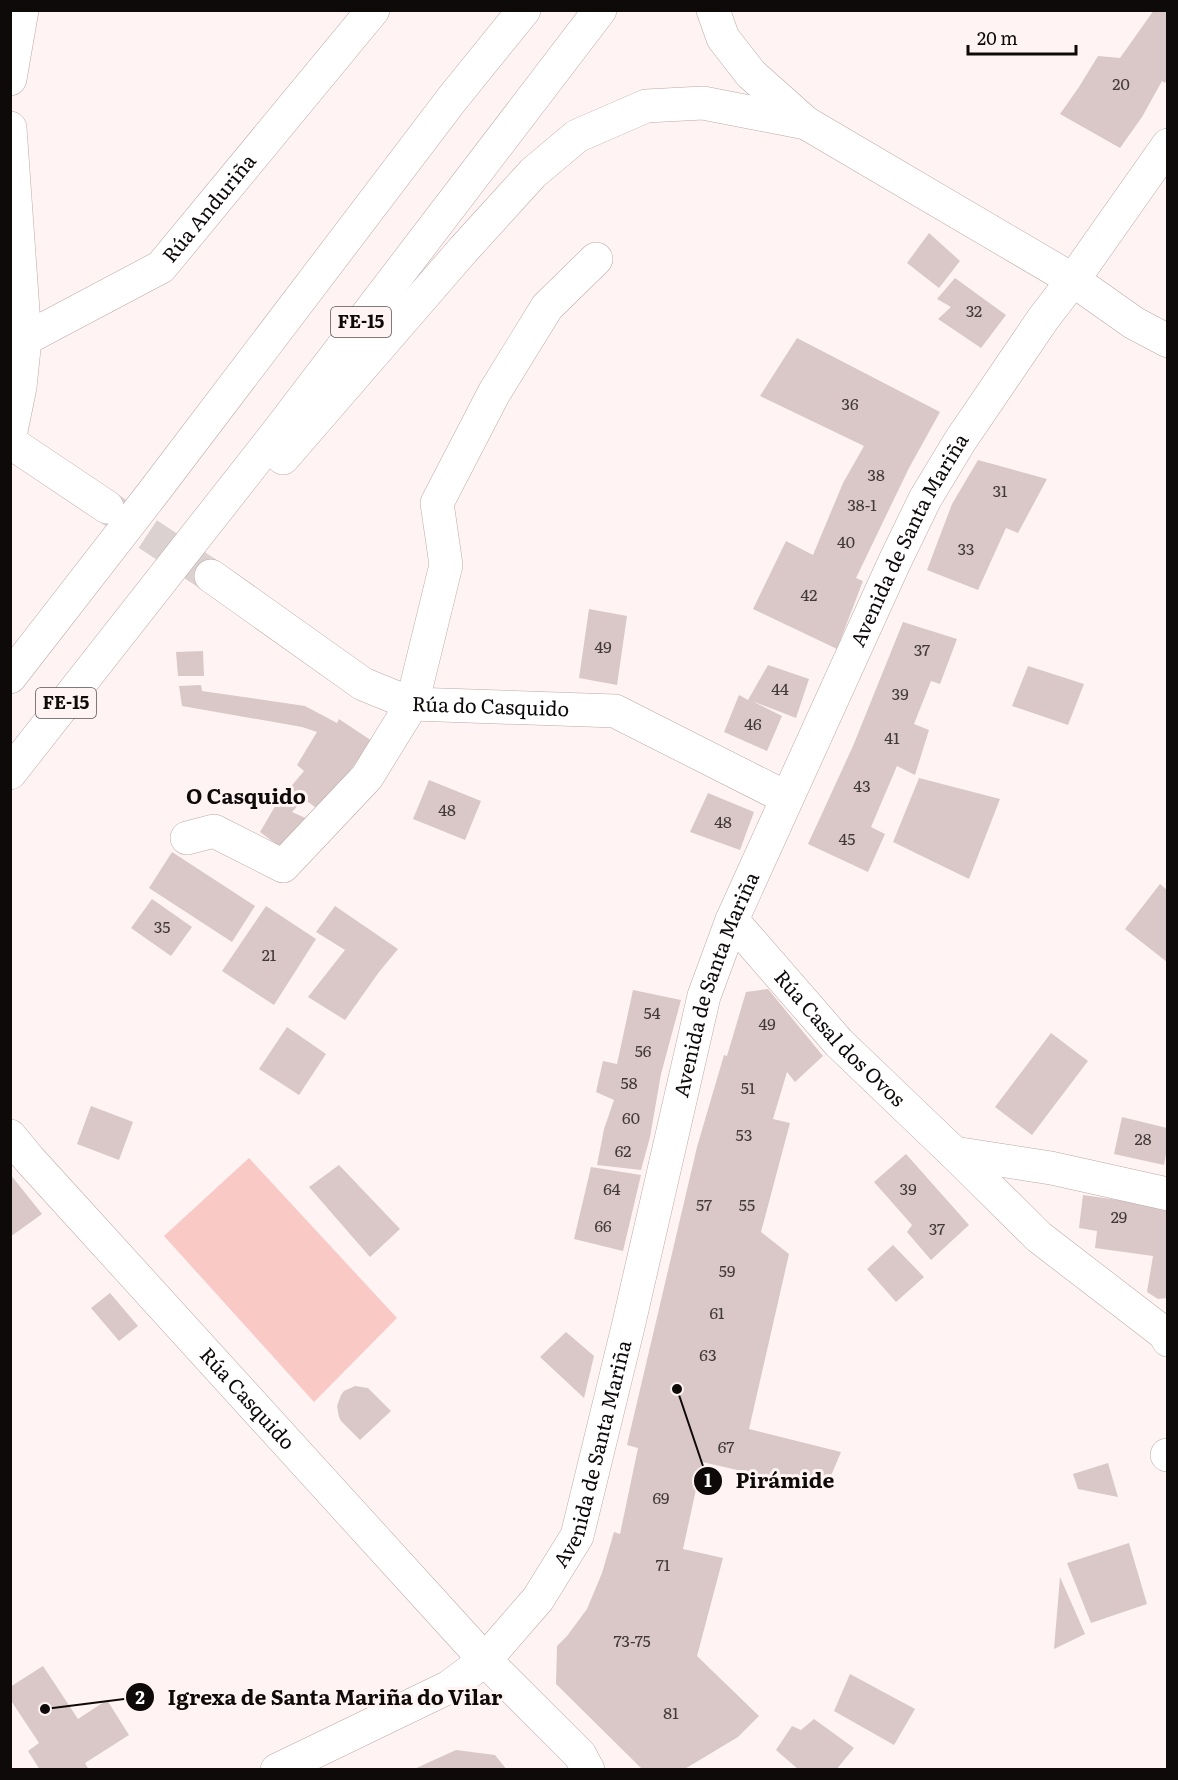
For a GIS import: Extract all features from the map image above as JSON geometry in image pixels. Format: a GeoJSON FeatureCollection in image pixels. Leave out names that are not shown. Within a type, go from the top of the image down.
{"type":"FeatureCollection","features":[{"type":"Feature","properties":{"kind":"main road"},"geometry":{"type":"LineString","coordinates":[[10,79],[22,10]]}},
{"type":"Feature","properties":{"kind":"main road","name":"Rúa Anduriña"},"geometry":{"type":"LineString","coordinates":[[25,339],[161,267],[373,10]]}},
{"type":"Feature","properties":{"kind":"main road"},"geometry":{"type":"LineString","coordinates":[[452,99],[512,10]]}},
{"type":"Feature","properties":{"kind":"main road","name":"FE-15"},"geometry":{"type":"LineString","coordinates":[[10,677],[160,485],[452,99],[524,10]]}},
{"type":"Feature","properties":{"kind":"main road","name":"FE-15"},"geometry":{"type":"LineString","coordinates":[[10,772],[277,432],[600,10]]}},
{"type":"Feature","properties":{"kind":"main road"},"geometry":{"type":"LineString","coordinates":[[713,10],[723,38],[751,74],[806,123],[1073,280],[1134,323],[1167,341]]}},
{"type":"Feature","properties":{"kind":"main road"},"geometry":{"type":"LineString","coordinates":[[121,633],[227,521],[533,173],[578,136],[646,106],[703,104],[806,123]]}},
{"type":"Feature","properties":{"kind":"main road"},"geometry":{"type":"LineString","coordinates":[[10,128],[25,339],[20,387],[10,436]]}},
{"type":"Feature","properties":{"kind":"main road","name":"Avenida de Santa Mariña"},"geometry":{"type":"LineString","coordinates":[[277,1770],[448,1687],[485,1660],[538,1599],[577,1536],[631,1315],[704,996],[732,920],[894,563],[925,500],[960,441],[1043,319],[1167,145]]}},
{"type":"Feature","properties":{"kind":"main road"},"geometry":{"type":"LineString","coordinates":[[187,838],[214,831],[283,866],[367,777],[412,704],[447,565],[438,503],[494,393],[547,307],[597,259]]}},
{"type":"Feature","properties":{"kind":"main road"},"geometry":{"type":"LineString","coordinates":[[10,442],[107,507]]}},
{"type":"Feature","properties":{"kind":"main road","name":"Rúa do Casquido"},"geometry":{"type":"LineString","coordinates":[[211,576],[363,684],[412,704],[615,711],[787,798]]}},
{"type":"Feature","properties":{"kind":"main road","name":"Rúa Casal dos Ovos"},"geometry":{"type":"LineString","coordinates":[[732,920],[839,1042],[1039,1237],[1165,1334],[1167,1340]]}},
{"type":"Feature","properties":{"kind":"main road","name":"Rúa Casquido"},"geometry":{"type":"LineString","coordinates":[[10,1136],[29,1160],[485,1660],[580,1755],[588,1770]]}},
{"type":"Feature","properties":{"kind":"main road"},"geometry":{"type":"LineString","coordinates":[[954,1153],[1051,1168],[1167,1194]]}},
{"type":"Feature","properties":{"kind":"shaded area"},"geometry":{"type":"Polygon","coordinates":[[[249,1158],[397,1318],[314,1402],[164,1236],[249,1158]]]}},
{"type":"Feature","properties":{"kind":"building"},"geometry":{"type":"Polygon","coordinates":[[[1154,10],[1167,10],[1167,80],[1165,83],[1162,81],[1142,117],[1120,148],[1060,114],[1098,56],[1120,58],[1154,10]]]}},
{"type":"Feature","properties":{"kind":"building"},"geometry":{"type":"Polygon","coordinates":[[[929,233],[960,261],[939,288],[907,263],[929,233]]]}},
{"type":"Feature","properties":{"kind":"building"},"geometry":{"type":"Polygon","coordinates":[[[955,278],[1006,315],[981,348],[938,319],[951,307],[937,299],[955,278]]]}},
{"type":"Feature","properties":{"kind":"building"},"geometry":{"type":"Polygon","coordinates":[[[797,338],[940,412],[909,468],[856,578],[863,581],[837,649],[753,609],[786,541],[813,555],[843,483],[864,446],[760,396],[797,338]]]}},
{"type":"Feature","properties":{"kind":"building"},"geometry":{"type":"Polygon","coordinates":[[[978,460],[1047,479],[1018,533],[1006,528],[978,590],[927,570],[952,504],[978,460]]]}},
{"type":"Feature","properties":{"kind":"building"},"geometry":{"type":"Polygon","coordinates":[[[589,609],[627,616],[617,685],[579,678],[589,609]]]}},
{"type":"Feature","properties":{"kind":"building"},"geometry":{"type":"Polygon","coordinates":[[[903,622],[957,639],[940,684],[931,681],[914,724],[929,730],[915,775],[897,766],[871,827],[885,834],[868,872],[808,844],[853,746],[903,622]]]}},
{"type":"Feature","properties":{"kind":"building"},"geometry":{"type":"Polygon","coordinates":[[[203,651],[204,676],[178,676],[176,652],[203,651]]]}},
{"type":"Feature","properties":{"kind":"building"},"geometry":{"type":"Polygon","coordinates":[[[768,665],[809,679],[796,718],[752,701],[782,716],[767,751],[724,732],[739,695],[748,700],[768,665]]]}},
{"type":"Feature","properties":{"kind":"building"},"geometry":{"type":"Polygon","coordinates":[[[1028,666],[1084,684],[1068,725],[1012,706],[1028,666]]]}},
{"type":"Feature","properties":{"kind":"building"},"geometry":{"type":"Polygon","coordinates":[[[201,685],[202,691],[305,706],[337,723],[339,719],[372,741],[319,810],[304,799],[292,812],[308,819],[280,847],[260,832],[277,803],[304,771],[297,765],[317,732],[302,727],[182,706],[179,686],[201,685]]]}},
{"type":"Feature","properties":{"kind":"building"},"geometry":{"type":"Polygon","coordinates":[[[919,778],[1000,799],[969,879],[893,842],[919,778]]]}},
{"type":"Feature","properties":{"kind":"building"},"geometry":{"type":"Polygon","coordinates":[[[429,780],[481,801],[465,840],[413,819],[429,780]]]}},
{"type":"Feature","properties":{"kind":"building"},"geometry":{"type":"Polygon","coordinates":[[[708,793],[754,812],[740,850],[690,832],[708,793]]]}},
{"type":"Feature","properties":{"kind":"building"},"geometry":{"type":"Polygon","coordinates":[[[172,852],[255,906],[232,942],[149,888],[172,852]]]}},
{"type":"Feature","properties":{"kind":"building"},"geometry":{"type":"Polygon","coordinates":[[[1160,884],[1167,890],[1167,962],[1125,929],[1160,884]]]}},
{"type":"Feature","properties":{"kind":"building"},"geometry":{"type":"Polygon","coordinates":[[[152,899],[192,927],[171,956],[131,928],[152,899]]]}},
{"type":"Feature","properties":{"kind":"building"},"geometry":{"type":"Polygon","coordinates":[[[266,906],[316,939],[274,1005],[222,971],[266,906]]]}},
{"type":"Feature","properties":{"kind":"building"},"geometry":{"type":"Polygon","coordinates":[[[335,906],[398,949],[345,1020],[308,997],[345,950],[316,932],[335,906]]]}},
{"type":"Feature","properties":{"kind":"building"},"geometry":{"type":"Polygon","coordinates":[[[768,989],[823,1056],[795,1082],[787,1072],[773,1119],[790,1123],[761,1232],[789,1254],[749,1429],[841,1452],[825,1490],[702,1462],[683,1549],[723,1558],[697,1656],[759,1716],[738,1737],[683,1770],[643,1770],[556,1684],[557,1646],[587,1609],[602,1573],[614,1532],[620,1534],[638,1448],[627,1445],[697,1147],[724,1055],[727,1056],[746,992],[768,989]]]}},
{"type":"Feature","properties":{"kind":"building"},"geometry":{"type":"Polygon","coordinates":[[[633,990],[681,1000],[661,1074],[650,1137],[641,1170],[597,1165],[604,1129],[614,1100],[596,1092],[603,1061],[617,1064],[633,990]]]}},
{"type":"Feature","properties":{"kind":"building"},"geometry":{"type":"Polygon","coordinates":[[[287,1027],[326,1054],[299,1095],[259,1069],[287,1027]]]}},
{"type":"Feature","properties":{"kind":"building"},"geometry":{"type":"Polygon","coordinates":[[[1051,1033],[1088,1061],[1032,1135],[995,1107],[1051,1033]]]}},
{"type":"Feature","properties":{"kind":"building"},"geometry":{"type":"Polygon","coordinates":[[[91,1106],[133,1122],[119,1160],[77,1144],[91,1106]]]}},
{"type":"Feature","properties":{"kind":"building"},"geometry":{"type":"Polygon","coordinates":[[[1122,1117],[1167,1128],[1164,1165],[1114,1154],[1122,1117]]]}},
{"type":"Feature","properties":{"kind":"building"},"geometry":{"type":"Polygon","coordinates":[[[906,1154],[969,1225],[931,1260],[907,1232],[912,1225],[874,1182],[906,1154]]]}},
{"type":"Feature","properties":{"kind":"building"},"geometry":{"type":"Polygon","coordinates":[[[339,1165],[400,1229],[370,1257],[309,1187],[339,1165]]]}},
{"type":"Feature","properties":{"kind":"building"},"geometry":{"type":"Polygon","coordinates":[[[591,1167],[641,1175],[623,1251],[574,1239],[591,1167]]]}},
{"type":"Feature","properties":{"kind":"building"},"geometry":{"type":"Polygon","coordinates":[[[10,1174],[42,1214],[10,1237],[10,1174]]]}},
{"type":"Feature","properties":{"kind":"building"},"geometry":{"type":"Polygon","coordinates":[[[1083,1195],[1167,1207],[1167,1298],[1158,1299],[1147,1292],[1153,1256],[1095,1248],[1097,1231],[1079,1228],[1083,1195]]]}},
{"type":"Feature","properties":{"kind":"building"},"geometry":{"type":"Polygon","coordinates":[[[893,1245],[924,1277],[896,1302],[867,1269],[893,1245]]]}},
{"type":"Feature","properties":{"kind":"building"},"geometry":{"type":"Polygon","coordinates":[[[110,1293],[138,1326],[119,1341],[91,1308],[110,1293]]]}},
{"type":"Feature","properties":{"kind":"building"},"geometry":{"type":"Polygon","coordinates":[[[566,1332],[594,1356],[584,1398],[540,1357],[566,1332]]]}},
{"type":"Feature","properties":{"kind":"building"},"geometry":{"type":"Polygon","coordinates":[[[355,1386],[368,1388],[391,1411],[360,1440],[341,1421],[337,1406],[344,1391],[355,1386]]]}},
{"type":"Feature","properties":{"kind":"building"},"geometry":{"type":"Polygon","coordinates":[[[1108,1463],[1118,1497],[1078,1489],[1073,1474],[1108,1463]]]}},
{"type":"Feature","properties":{"kind":"building"},"geometry":{"type":"Polygon","coordinates":[[[1129,1543],[1147,1604],[1091,1623],[1067,1563],[1129,1543]]]}},
{"type":"Feature","properties":{"kind":"building"},"geometry":{"type":"Polygon","coordinates":[[[1060,1577],[1085,1634],[1054,1649],[1060,1577]]]}},
{"type":"Feature","properties":{"kind":"building"},"geometry":{"type":"Polygon","coordinates":[[[43,1666],[78,1719],[107,1700],[129,1735],[85,1763],[89,1770],[40,1770],[28,1751],[39,1743],[10,1699],[10,1687],[43,1666]]]}},
{"type":"Feature","properties":{"kind":"building"},"geometry":{"type":"Polygon","coordinates":[[[850,1674],[915,1709],[894,1745],[834,1711],[850,1674]]]}},
{"type":"Feature","properties":{"kind":"building"},"geometry":{"type":"Polygon","coordinates":[[[814,1719],[854,1748],[836,1770],[799,1770],[776,1750],[792,1726],[801,1730],[814,1719]]]}},
{"type":"Feature","properties":{"kind":"building"},"geometry":{"type":"Polygon","coordinates":[[[456,1750],[495,1755],[507,1770],[412,1770],[456,1750]]]}},
{"type":"Feature","properties":{"kind":"tunnel"},"geometry":{"type":"LineString","coordinates":[[107,507],[211,576]]}},
{"type":"Feature","properties":{"kind":"place","name":"Pirámide"},"geometry":{"type":"Point","coordinates":[677,1389]}},
{"type":"Feature","properties":{"kind":"place","name":"Igrexa de Santa Mariña do Vilar"},"geometry":{"type":"Point","coordinates":[45,1709]}},
{"type":"Feature","properties":{"kind":"district","name":"O Casquido"},"geometry":{"type":"Point","coordinates":[246,797]}}]}
